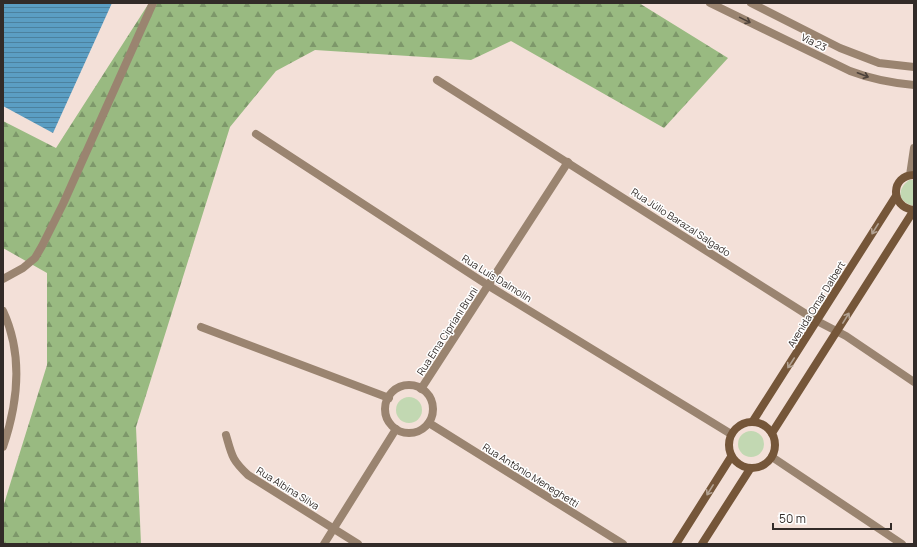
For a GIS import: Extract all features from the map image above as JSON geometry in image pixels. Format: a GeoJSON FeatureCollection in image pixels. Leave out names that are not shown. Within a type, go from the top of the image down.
{"type":"FeatureCollection","features":[{"type":"Feature","properties":{"kind":"street"},"geometry":{"type":"LineString","coordinates":[[3,279],[23,268],[34,258],[42,246],[63,204],[153,3]]}},
{"type":"Feature","properties":{"kind":"street","name":"Via 23"},"geometry":{"type":"LineString","coordinates":[[710,3],[850,71],[869,78],[914,85]]}},
{"type":"Feature","properties":{"kind":"street","name":"Via 23"},"geometry":{"type":"LineString","coordinates":[[751,3],[840,48],[879,63],[914,68]]}},
{"type":"Feature","properties":{"kind":"street","name":"Rua Júlio Barazal Salgado"},"geometry":{"type":"LineString","coordinates":[[437,80],[817,321],[846,336],[914,382]]}},
{"type":"Feature","properties":{"kind":"street","name":"Rua Luís Dalmolin"},"geometry":{"type":"LineString","coordinates":[[256,134],[489,286],[731,434]]}},
{"type":"Feature","properties":{"kind":"street"},"geometry":{"type":"LineString","coordinates":[[912,175],[914,148]]}},
{"type":"Feature","properties":{"kind":"street","name":"Rua Ema Cipriani Bruni"},"geometry":{"type":"LineString","coordinates":[[421,389],[568,162]]}},
{"type":"Feature","properties":{"kind":"street","name":"Avenida Omar Dalbert"},"geometry":{"type":"LineString","coordinates":[[753,422],[896,196],[896,190],[901,180],[912,175]]}},
{"type":"Feature","properties":{"kind":"street"},"geometry":{"type":"LineString","coordinates":[[772,433],[914,210],[902,206],[898,202],[896,196]]}},
{"type":"Feature","properties":{"kind":"street"},"geometry":{"type":"LineString","coordinates":[[3,311],[8,322],[16,365],[16,390],[10,424],[3,446]]}},
{"type":"Feature","properties":{"kind":"street"},"geometry":{"type":"LineString","coordinates":[[201,327],[388,398]]}},
{"type":"Feature","properties":{"kind":"street"},"geometry":{"type":"LineString","coordinates":[[403,386],[413,386],[421,389],[429,395],[433,404],[433,414],[429,423],[422,430],[414,433],[404,433],[396,429],[390,423],[386,415],[388,398],[403,386]]}},
{"type":"Feature","properties":{"kind":"street"},"geometry":{"type":"LineString","coordinates":[[753,422],[764,425],[772,433],[775,446],[772,457],[762,466],[750,469],[739,465],[731,457],[728,446],[731,434],[740,424],[753,422]]}},
{"type":"Feature","properties":{"kind":"street","name":"Rua Antônio Meneghetti"},"geometry":{"type":"LineString","coordinates":[[429,423],[623,544]]}},
{"type":"Feature","properties":{"kind":"street"},"geometry":{"type":"LineString","coordinates":[[324,544],[396,429]]}},
{"type":"Feature","properties":{"kind":"street","name":"Rua Albina Silva"},"geometry":{"type":"LineString","coordinates":[[226,435],[233,459],[248,475],[358,544]]}},
{"type":"Feature","properties":{"kind":"street"},"geometry":{"type":"LineString","coordinates":[[676,544],[731,457]]}},
{"type":"Feature","properties":{"kind":"street"},"geometry":{"type":"LineString","coordinates":[[772,457],[902,544]]}},
{"type":"Feature","properties":{"kind":"street"},"geometry":{"type":"LineString","coordinates":[[702,544],[750,469]]}},
{"type":"Feature","properties":{"kind":"green space"},"geometry":{"type":"Polygon","coordinates":[[[149,3],[639,3],[728,58],[664,128],[511,41],[471,60],[315,50],[276,71],[230,127],[136,427],[141,544],[3,544],[3,507],[47,365],[47,273],[3,248],[3,121],[56,148],[149,3]]]}},
{"type":"Feature","properties":{"kind":"green space"},"geometry":{"type":"Polygon","coordinates":[[[909,180],[914,180],[914,206],[905,202],[901,195],[902,188],[909,180]]]}},
{"type":"Feature","properties":{"kind":"green space"},"geometry":{"type":"Polygon","coordinates":[[[409,397],[418,401],[422,410],[418,419],[409,423],[400,419],[396,410],[400,401],[409,397]]]}},
{"type":"Feature","properties":{"kind":"green space"},"geometry":{"type":"Polygon","coordinates":[[[751,431],[760,435],[764,444],[760,453],[751,457],[742,453],[738,444],[742,435],[751,431]]]}},
{"type":"Feature","properties":{"kind":"water"},"geometry":{"type":"Polygon","coordinates":[[[3,3],[112,3],[53,133],[3,106],[3,3]]]}}]}
